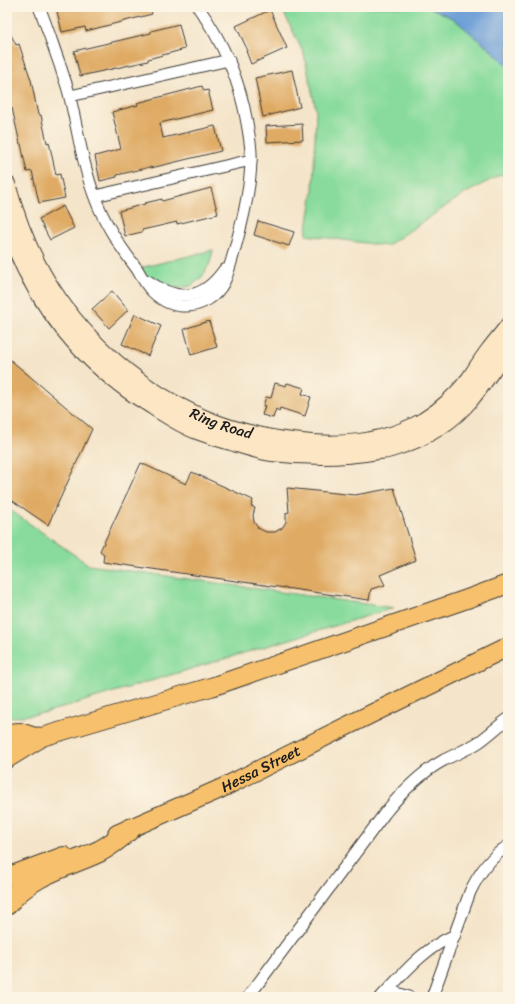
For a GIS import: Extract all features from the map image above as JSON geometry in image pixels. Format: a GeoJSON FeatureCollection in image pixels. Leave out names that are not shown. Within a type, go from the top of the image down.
{"type":"FeatureCollection","features":[{"type":"Feature","properties":{"kind":"highway"},"geometry":{"type":"LineString","coordinates":[[7,757],[38,738]]}},
{"type":"Feature","properties":{"kind":"highway"},"geometry":{"type":"LineString","coordinates":[[7,904],[18,892],[42,875],[100,850],[118,839],[130,829]]}},
{"type":"Feature","properties":{"kind":"main road"},"geometry":{"type":"LineString","coordinates":[[7,748],[214,686],[467,600],[508,584]]}},
{"type":"Feature","properties":{"kind":"main road","name":"Hessa Street"},"geometry":{"type":"LineString","coordinates":[[7,877],[130,829],[220,789],[508,647]]}},
{"type":"Feature","properties":{"kind":"main road"},"geometry":{"type":"LineString","coordinates":[[7,733],[20,732],[38,738]]}},
{"type":"Feature","properties":{"kind":"main road"},"geometry":{"type":"LineString","coordinates":[[7,863],[60,857]]}},
{"type":"Feature","properties":{"kind":"street"},"geometry":{"type":"LineString","coordinates":[[39,7],[70,96],[83,160],[104,218],[116,240],[141,276],[165,292],[176,295],[189,295],[200,292],[210,286],[231,260],[239,236],[249,186],[251,160],[245,109],[238,84],[229,60],[216,34],[198,7]]}},
{"type":"Feature","properties":{"kind":"street"},"geometry":{"type":"LineString","coordinates":[[70,96],[229,60]]}},
{"type":"Feature","properties":{"kind":"street"},"geometry":{"type":"LineString","coordinates":[[95,196],[251,160]]}},
{"type":"Feature","properties":{"kind":"street","name":"Ring Road"},"geometry":{"type":"LineString","coordinates":[[7,184],[11,199],[35,259],[51,288],[66,310],[92,341],[116,363],[141,382],[172,402],[204,418],[237,430],[272,438],[308,443],[336,444],[366,441],[395,434],[423,421],[447,403],[468,379],[508,326]]}},
{"type":"Feature","properties":{"kind":"street","name":"Ring Road"},"geometry":{"type":"LineString","coordinates":[[7,225],[22,264],[39,295],[58,324],[80,349],[96,364],[133,395],[173,419],[197,431],[248,448],[271,453],[306,456],[339,456],[393,449],[418,439],[442,426],[463,408],[480,389],[508,348]]}},
{"type":"Feature","properties":{"kind":"street"},"geometry":{"type":"LineString","coordinates":[[422,689],[453,681],[508,656]]}},
{"type":"Feature","properties":{"kind":"street"},"geometry":{"type":"LineString","coordinates":[[248,997],[400,795],[431,768],[443,760],[481,741],[508,719]]}},
{"type":"Feature","properties":{"kind":"street"},"geometry":{"type":"LineString","coordinates":[[432,997],[470,892],[488,862],[508,846]]}},
{"type":"Feature","properties":{"kind":"street"},"geometry":{"type":"LineString","coordinates":[[384,994],[425,952],[455,935]]}},
{"type":"Feature","properties":{"kind":"street"},"geometry":{"type":"LineString","coordinates":[[384,994],[409,997]]}},
{"type":"Feature","properties":{"kind":"green space"},"geometry":{"type":"Polygon","coordinates":[[[281,7],[508,7],[508,173],[498,176],[464,194],[387,246],[306,235],[313,191],[316,110],[304,54],[281,7]]]}},
{"type":"Feature","properties":{"kind":"green space"},"geometry":{"type":"Polygon","coordinates":[[[213,250],[210,263],[202,277],[191,286],[169,289],[148,278],[140,268],[213,250]]]}},
{"type":"Feature","properties":{"kind":"green space"},"geometry":{"type":"Polygon","coordinates":[[[7,508],[89,565],[394,608],[44,713],[7,718],[7,508]]]}},
{"type":"Feature","properties":{"kind":"water"},"geometry":{"type":"Polygon","coordinates":[[[429,7],[508,7],[508,67],[493,52],[454,19],[429,7]]]}},
{"type":"Feature","properties":{"kind":"building"},"geometry":{"type":"Polygon","coordinates":[[[56,7],[150,7],[152,14],[86,31],[85,27],[62,32],[56,7]]]}},
{"type":"Feature","properties":{"kind":"building"},"geometry":{"type":"Polygon","coordinates":[[[270,10],[287,48],[251,64],[246,51],[248,51],[236,26],[270,10]]]}},
{"type":"Feature","properties":{"kind":"building"},"geometry":{"type":"Polygon","coordinates":[[[179,24],[185,49],[148,59],[148,61],[80,76],[74,51],[151,33],[151,31],[179,24]]]}},
{"type":"Feature","properties":{"kind":"building"},"geometry":{"type":"Polygon","coordinates":[[[7,27],[16,45],[19,44],[31,80],[38,115],[41,115],[47,143],[49,142],[56,175],[60,174],[65,198],[39,203],[32,171],[27,172],[12,108],[9,108],[7,97],[7,27]]]}},
{"type":"Feature","properties":{"kind":"building"},"geometry":{"type":"Polygon","coordinates":[[[292,70],[300,107],[263,117],[255,78],[292,70]]]}},
{"type":"Feature","properties":{"kind":"building"},"geometry":{"type":"Polygon","coordinates":[[[202,86],[204,91],[208,90],[213,110],[160,123],[163,138],[215,126],[221,151],[117,175],[117,177],[100,181],[95,156],[121,149],[112,112],[138,105],[137,103],[202,86]]]}},
{"type":"Feature","properties":{"kind":"building"},"geometry":{"type":"Polygon","coordinates":[[[302,124],[303,140],[267,142],[266,126],[302,124]]]}},
{"type":"Feature","properties":{"kind":"building"},"geometry":{"type":"Polygon","coordinates":[[[211,188],[218,214],[177,224],[177,222],[142,230],[142,232],[125,236],[119,211],[145,203],[162,199],[162,201],[211,188]]]}},
{"type":"Feature","properties":{"kind":"building"},"geometry":{"type":"Polygon","coordinates":[[[63,206],[74,228],[50,240],[39,219],[63,206]]]}},
{"type":"Feature","properties":{"kind":"building"},"geometry":{"type":"Polygon","coordinates":[[[258,221],[294,232],[289,246],[254,235],[258,221]]]}},
{"type":"Feature","properties":{"kind":"building"},"geometry":{"type":"Polygon","coordinates":[[[112,291],[128,310],[109,328],[92,309],[112,291]]]}},
{"type":"Feature","properties":{"kind":"building"},"geometry":{"type":"Polygon","coordinates":[[[135,314],[161,326],[148,356],[122,344],[135,314]]]}},
{"type":"Feature","properties":{"kind":"building"},"geometry":{"type":"Polygon","coordinates":[[[209,321],[217,347],[191,355],[184,329],[209,321]]]}},
{"type":"Feature","properties":{"kind":"building"},"geometry":{"type":"Polygon","coordinates":[[[7,357],[92,429],[48,525],[7,497],[7,357]]]}},
{"type":"Feature","properties":{"kind":"building"},"geometry":{"type":"Polygon","coordinates":[[[275,383],[286,386],[287,383],[304,388],[302,394],[311,397],[305,416],[280,408],[279,411],[276,409],[273,418],[262,415],[266,397],[271,398],[275,383]]]}},
{"type":"Feature","properties":{"kind":"building"},"geometry":{"type":"Polygon","coordinates":[[[141,463],[186,484],[192,472],[253,500],[251,506],[255,508],[253,515],[254,522],[258,528],[266,532],[275,532],[282,528],[286,522],[286,513],[289,512],[287,488],[355,495],[394,488],[416,560],[380,575],[385,585],[371,589],[369,600],[103,562],[104,554],[100,551],[141,463]]]}}]}
